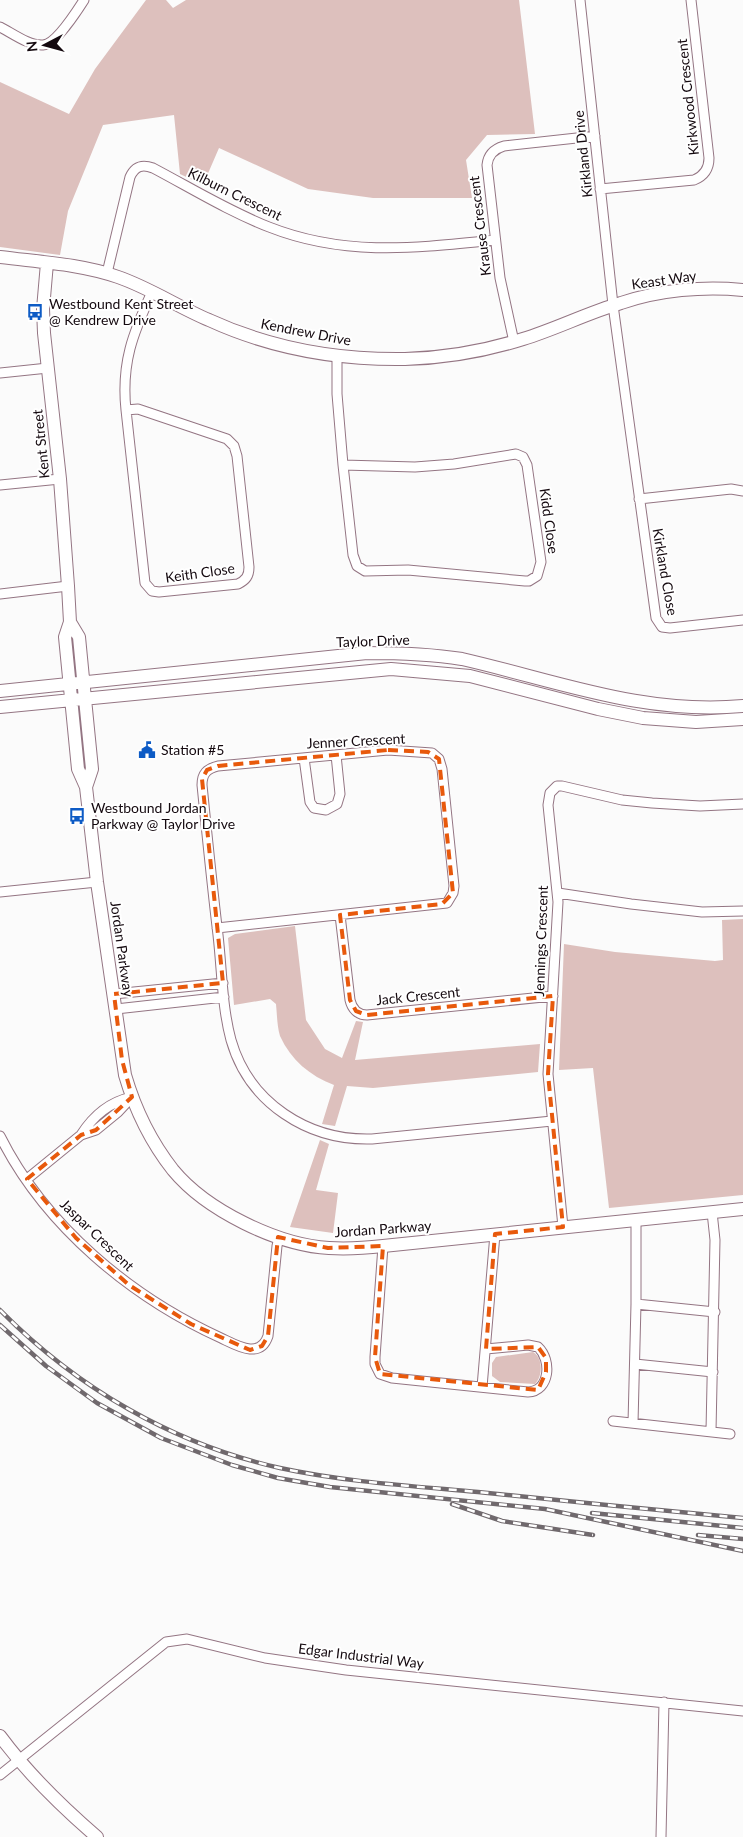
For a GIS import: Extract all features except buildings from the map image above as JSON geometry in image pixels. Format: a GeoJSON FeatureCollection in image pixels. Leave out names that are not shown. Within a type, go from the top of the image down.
{"type":"FeatureCollection","features":[{"type":"Feature","properties":{"kind":"street"},"geometry":{"type":"LineString","coordinates":[[0,28],[30,42],[43,45],[54,39],[84,0]]}},
{"type":"Feature","properties":{"kind":"street","name":"Kirkland Drive"},"geometry":{"type":"LineString","coordinates":[[580,0],[613,305]]}},
{"type":"Feature","properties":{"kind":"street","name":"Kirkwood Crescent"},"geometry":{"type":"LineString","coordinates":[[600,189],[694,180],[702,175],[708,167],[709,158],[691,0]]}},
{"type":"Feature","properties":{"kind":"street","name":"Krause Crescent"},"geometry":{"type":"LineString","coordinates":[[514,342],[501,287],[486,165],[488,159],[492,153],[504,146],[595,136]]}},
{"type":"Feature","properties":{"kind":"street","name":"Kilburn Crescent"},"geometry":{"type":"LineString","coordinates":[[107,273],[130,177],[135,169],[143,166],[153,168],[253,220],[287,233],[316,241],[397,249],[495,240]]}},
{"type":"Feature","properties":{"kind":"street","name":"Kendrew Drive"},"geometry":{"type":"LineString","coordinates":[[0,257],[47,262],[107,273],[152,292],[210,321],[244,334],[337,356],[389,358],[456,354],[514,342],[613,305]]}},
{"type":"Feature","properties":{"kind":"street","name":"Kent Street"},"geometry":{"type":"LineString","coordinates":[[47,262],[43,309],[60,479],[68,586],[70,622],[64,637],[70,700]]}},
{"type":"Feature","properties":{"kind":"street","name":"Keast Way"},"geometry":{"type":"LineString","coordinates":[[721,288],[743,281]]}},
{"type":"Feature","properties":{"kind":"street","name":"Keast Way"},"geometry":{"type":"LineString","coordinates":[[613,305],[659,294],[721,288],[743,290]]}},
{"type":"Feature","properties":{"kind":"street","name":"Keith Close"},"geometry":{"type":"LineString","coordinates":[[126,410],[142,410],[227,439],[234,446],[237,456],[249,566],[249,572],[243,581],[238,584],[159,592],[152,591],[145,583],[126,410],[125,380],[127,357],[136,326],[152,292]]}},
{"type":"Feature","properties":{"kind":"street","name":"Kirkland Close"},"geometry":{"type":"LineString","coordinates":[[613,305],[655,612],[660,624],[670,628],[743,620]]}},
{"type":"Feature","properties":{"kind":"street","name":"Kidd Close"},"geometry":{"type":"LineString","coordinates":[[337,356],[337,394],[344,465],[353,555],[360,568],[373,571],[408,570],[524,581],[529,581],[537,576],[541,562],[527,465],[520,455],[511,454],[473,461],[415,467],[344,465]]}},
{"type":"Feature","properties":{"kind":"street"},"geometry":{"type":"LineString","coordinates":[[0,373],[48,368]]}},
{"type":"Feature","properties":{"kind":"street"},"geometry":{"type":"LineString","coordinates":[[0,485],[60,479]]}},
{"type":"Feature","properties":{"kind":"street"},"geometry":{"type":"LineString","coordinates":[[639,499],[730,489],[743,491]]}},
{"type":"Feature","properties":{"kind":"street"},"geometry":{"type":"LineString","coordinates":[[0,594],[68,586]]}},
{"type":"Feature","properties":{"kind":"street","name":"Kent Street"},"geometry":{"type":"LineString","coordinates":[[70,622],[79,637],[85,699]]}},
{"type":"Feature","properties":{"kind":"street","name":"Taylor Drive"},"geometry":{"type":"LineString","coordinates":[[0,691],[367,653],[402,653],[462,660],[632,701],[695,708],[743,706]]}},
{"type":"Feature","properties":{"kind":"street","name":"Taylor Drive"},"geometry":{"type":"LineString","coordinates":[[0,707],[369,670],[400,669],[470,676],[598,709],[643,718],[696,722],[743,719]]}},
{"type":"Feature","properties":{"kind":"street","name":"Jordan Parkway"},"geometry":{"type":"LineString","coordinates":[[85,699],[92,768],[86,786]]}},
{"type":"Feature","properties":{"kind":"street","name":"Jordan Parkway"},"geometry":{"type":"LineString","coordinates":[[70,700],[78,769],[86,786],[122,1060],[132,1097],[152,1138],[173,1169],[188,1186],[224,1212],[248,1225],[280,1237],[328,1248],[382,1246],[743,1209]]}},
{"type":"Feature","properties":{"kind":"street","name":"Jenner Crescent"},"geometry":{"type":"LineString","coordinates":[[217,928],[447,903],[453,893],[454,886],[442,769],[436,756],[428,752],[388,750],[218,766],[207,770],[204,774],[202,785],[224,997],[231,1040],[250,1081],[276,1109],[314,1130],[336,1136],[361,1139],[552,1121]]}},
{"type":"Feature","properties":{"kind":"street"},"geometry":{"type":"LineString","coordinates":[[304,758],[310,802],[314,808],[326,810],[337,804],[340,794],[336,755]]}},
{"type":"Feature","properties":{"kind":"street","name":"Jennings Crescent"},"geometry":{"type":"LineString","coordinates":[[563,1227],[548,1068],[558,893],[548,799],[550,792],[558,786],[567,786],[622,800],[700,806],[743,804]]}},
{"type":"Feature","properties":{"kind":"street"},"geometry":{"type":"LineString","coordinates":[[0,892],[98,882]]}},
{"type":"Feature","properties":{"kind":"street"},"geometry":{"type":"LineString","coordinates":[[558,893],[702,912],[743,911]]}},
{"type":"Feature","properties":{"kind":"street","name":"Jack Crescent"},"geometry":{"type":"LineString","coordinates":[[340,915],[350,1000],[353,1008],[360,1014],[377,1014],[553,996]]}},
{"type":"Feature","properties":{"kind":"street"},"geometry":{"type":"LineString","coordinates":[[114,994],[223,983]]}},
{"type":"Feature","properties":{"kind":"street"},"geometry":{"type":"LineString","coordinates":[[116,1008],[224,997]]}},
{"type":"Feature","properties":{"kind":"street"},"geometry":{"type":"LineString","coordinates":[[27,1179],[81,1135],[90,1121],[111,1105],[132,1097]]}},
{"type":"Feature","properties":{"kind":"street","name":"Jaspar Crescent"},"geometry":{"type":"LineString","coordinates":[[0,1136],[27,1179],[71,1233],[91,1253],[129,1285],[191,1324],[246,1349],[259,1348],[265,1344],[268,1336],[277,1246],[280,1237]]}},
{"type":"Feature","properties":{"kind":"street"},"geometry":{"type":"LineString","coordinates":[[711,1431],[715,1240],[712,1212]]}},
{"type":"Feature","properties":{"kind":"street"},"geometry":{"type":"LineString","coordinates":[[633,1423],[636,1220]]}},
{"type":"Feature","properties":{"kind":"street"},"geometry":{"type":"LineString","coordinates":[[482,1387],[495,1234]]}},
{"type":"Feature","properties":{"kind":"street"},"geometry":{"type":"LineString","coordinates":[[382,1246],[375,1357],[378,1371],[385,1377],[392,1378],[532,1392],[541,1387],[546,1377],[546,1358],[538,1347],[486,1349]]}},
{"type":"Feature","properties":{"kind":"street"},"geometry":{"type":"LineString","coordinates":[[636,1304],[714,1312]]}},
{"type":"Feature","properties":{"kind":"street"},"geometry":{"type":"LineString","coordinates":[[635,1364],[713,1372]]}},
{"type":"Feature","properties":{"kind":"street"},"geometry":{"type":"LineString","coordinates":[[613,1421],[730,1434]]}},
{"type":"Feature","properties":{"kind":"street","name":"Edgar Industrial Way"},"geometry":{"type":"LineString","coordinates":[[0,1775],[166,1642],[186,1639],[265,1658],[346,1670],[743,1711]]}},
{"type":"Feature","properties":{"kind":"street"},"geometry":{"type":"LineString","coordinates":[[661,1837],[664,1702]]}},
{"type":"Feature","properties":{"kind":"street"},"geometry":{"type":"LineString","coordinates":[[0,1736],[18,1760],[68,1813],[97,1837]]}},
{"type":"Feature","properties":{"kind":"highlighted area"},"geometry":{"type":"Polygon","coordinates":[[[388,750],[428,752],[439,759],[453,893],[442,904],[340,915],[350,1000],[356,1011],[367,1015],[553,996],[548,1074],[563,1227],[495,1234],[486,1349],[538,1347],[546,1358],[546,1372],[538,1390],[380,1374],[375,1357],[383,1246],[328,1248],[278,1237],[268,1336],[262,1346],[250,1350],[191,1324],[129,1285],[76,1238],[27,1179],[81,1135],[96,1130],[132,1097],[122,1060],[114,994],[223,983],[202,779],[207,770],[218,766],[388,750]]]}},
{"type":"Feature","properties":{"kind":"shaded area"},"geometry":{"type":"Polygon","coordinates":[[[146,0],[166,0],[173,8],[186,0],[519,0],[535,134],[487,135],[466,160],[472,198],[373,198],[308,189],[219,148],[203,185],[180,174],[174,115],[103,125],[68,211],[60,255],[0,247],[0,82],[69,114],[95,69],[146,0]]]}},
{"type":"Feature","properties":{"kind":"shaded area"},"geometry":{"type":"Polygon","coordinates":[[[743,919],[743,1195],[609,1208],[593,1068],[559,1070],[564,944],[615,952],[715,961],[723,960],[722,920],[743,919]]]}},
{"type":"Feature","properties":{"kind":"shaded area"},"geometry":{"type":"Polygon","coordinates":[[[295,926],[306,1020],[325,1049],[342,1058],[356,1021],[363,1022],[355,1060],[540,1044],[538,1072],[373,1088],[347,1086],[335,1126],[322,1124],[334,1085],[309,1072],[284,1045],[280,1036],[276,1004],[270,999],[234,1005],[228,938],[235,934],[295,926]]]}},
{"type":"Feature","properties":{"kind":"shaded area"},"geometry":{"type":"Polygon","coordinates":[[[320,1140],[329,1144],[316,1190],[338,1193],[333,1233],[290,1227],[320,1140]]]}},
{"type":"Feature","properties":{"kind":"shaded area"},"geometry":{"type":"Polygon","coordinates":[[[533,1352],[539,1358],[541,1367],[538,1381],[535,1384],[500,1382],[492,1376],[492,1363],[496,1357],[533,1352]]]}},
{"type":"Feature","properties":{"kind":"railway"},"geometry":{"type":"LineString","coordinates":[[0,1310],[61,1364],[94,1388],[165,1428],[240,1458],[304,1473],[354,1480],[743,1518]]}},
{"type":"Feature","properties":{"kind":"railway"},"geometry":{"type":"LineString","coordinates":[[0,1325],[46,1366],[97,1403],[161,1438],[232,1465],[278,1478],[330,1487],[545,1509],[743,1551]]}},
{"type":"Feature","properties":{"kind":"railway"},"geometry":{"type":"LineString","coordinates":[[452,1504],[502,1521],[593,1535]]}},
{"type":"Feature","properties":{"kind":"railway"},"geometry":{"type":"LineString","coordinates":[[592,1513],[743,1528]]}},
{"type":"Feature","properties":{"kind":"railway"},"geometry":{"type":"LineString","coordinates":[[698,1535],[743,1539]]}},
{"type":"Feature","properties":{"kind":"place","name":"Westbound Kent Street @ Kendrew Drive"},"geometry":{"type":"Point","coordinates":[35,312]}},
{"type":"Feature","properties":{"kind":"place","name":"Station #5"},"geometry":{"type":"Point","coordinates":[147,750]}},
{"type":"Feature","properties":{"kind":"place","name":"Westbound Jordan Parkway @ Taylor Drive"},"geometry":{"type":"Point","coordinates":[77,816]}}]}
